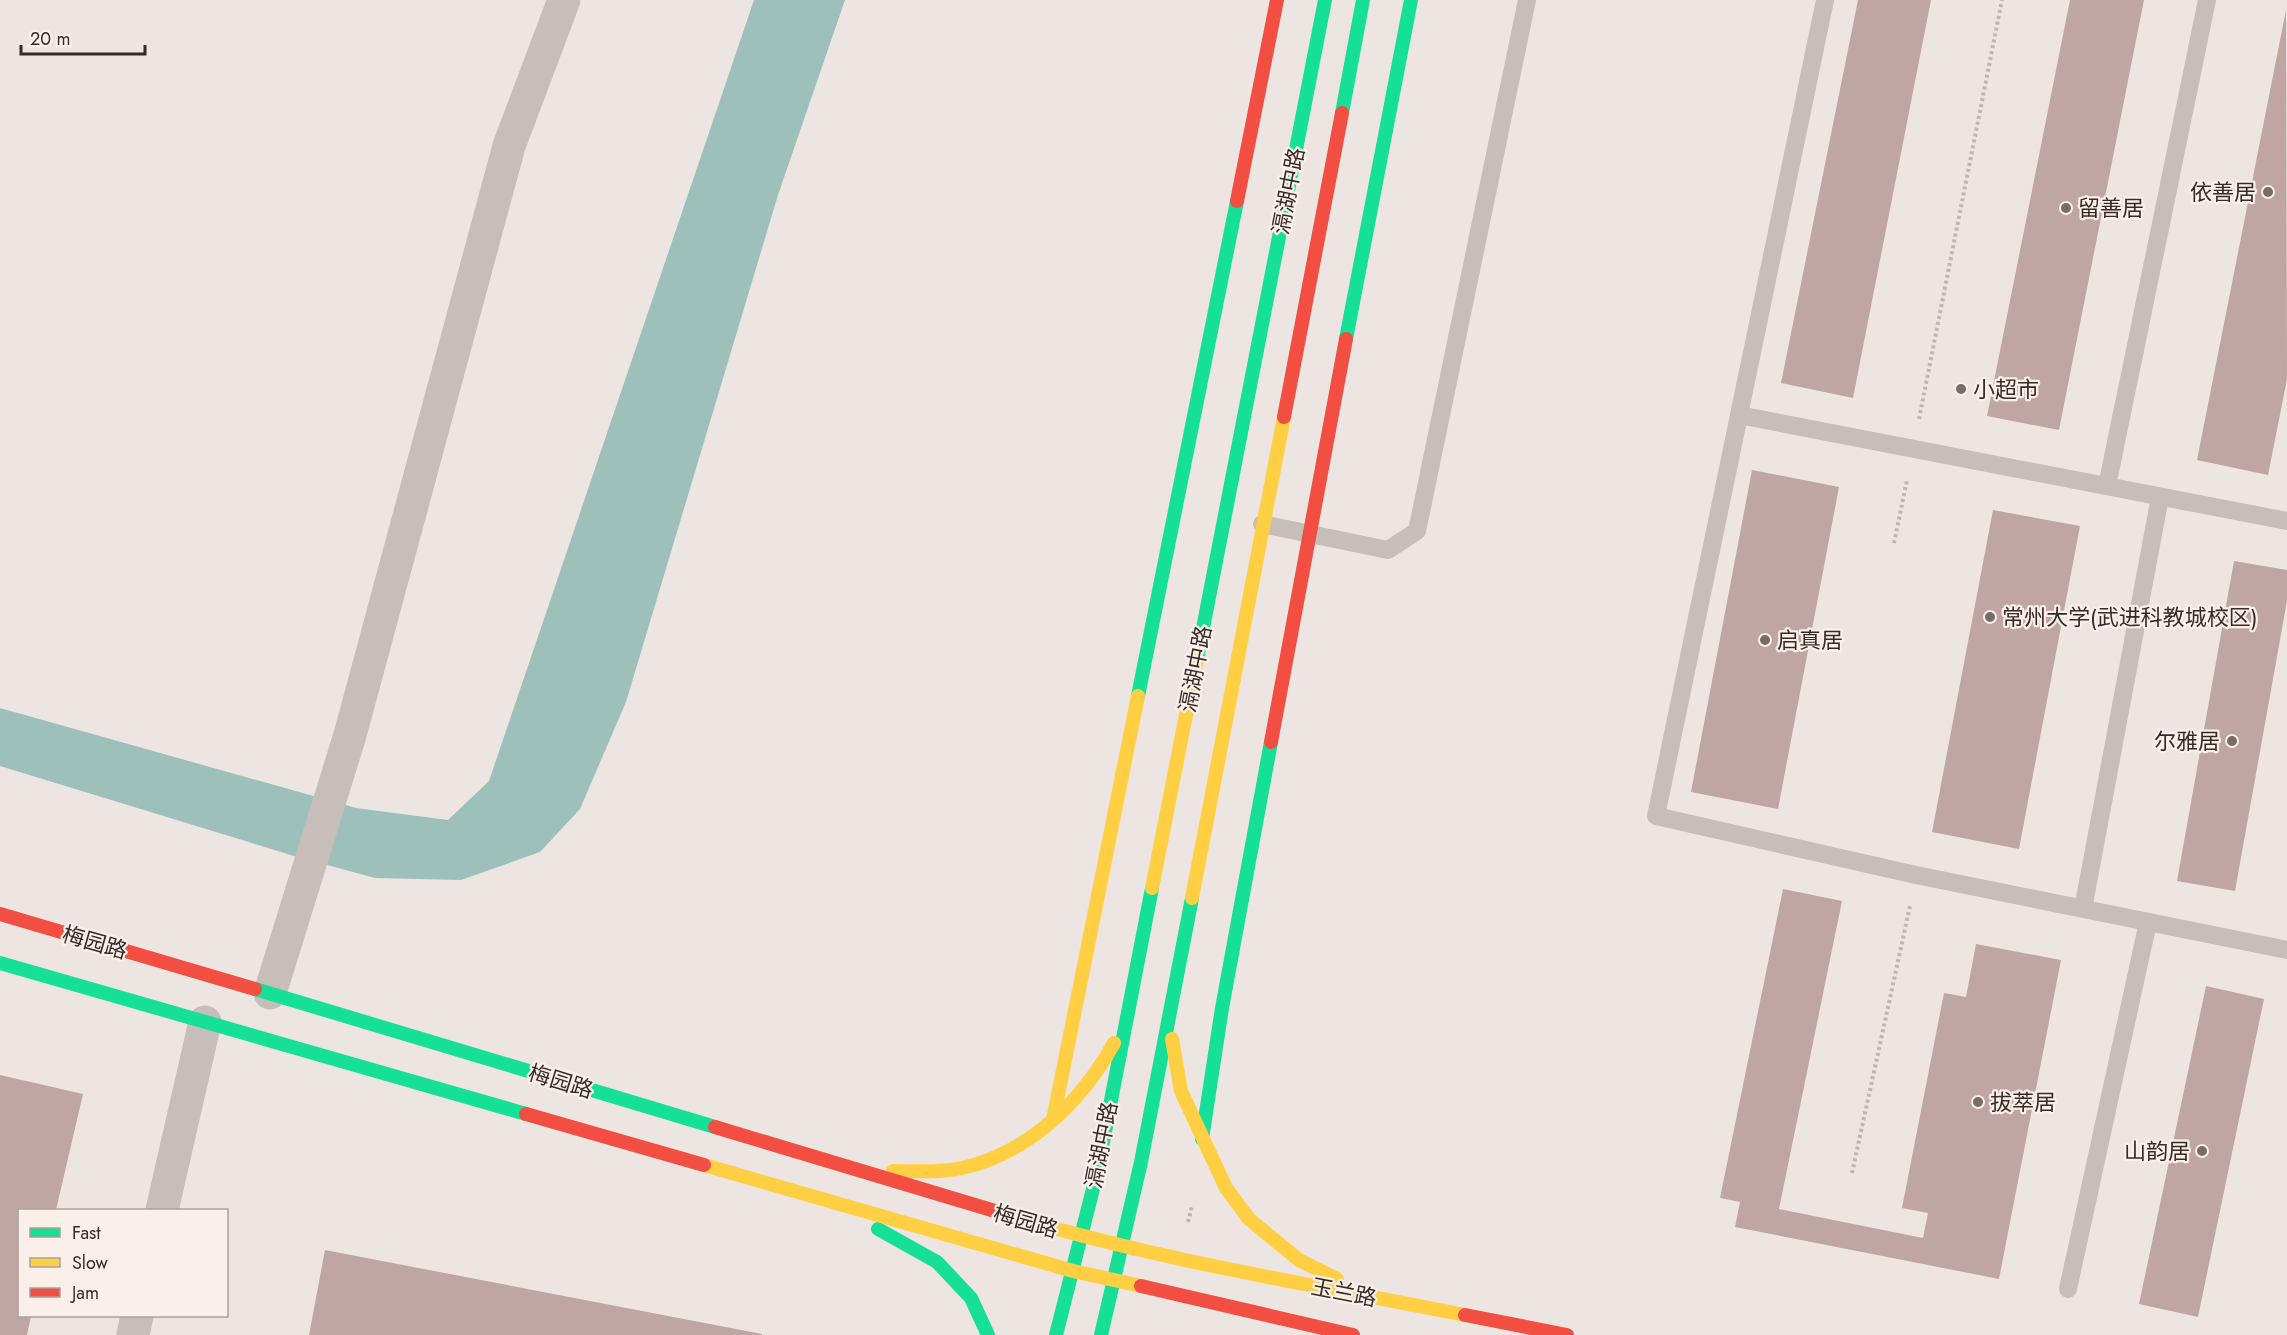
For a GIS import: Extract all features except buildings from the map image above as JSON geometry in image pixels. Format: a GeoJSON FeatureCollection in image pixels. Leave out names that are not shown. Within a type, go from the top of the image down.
{"type":"FeatureCollection","features":[{"type":"Feature","properties":{"kind":"street"},"geometry":{"type":"LineString","coordinates":[[270,993],[350,735],[509,146],[564,0]]}},
{"type":"Feature","properties":{"kind":"street"},"geometry":{"type":"LineString","coordinates":[[1053,1120],[1277,0]]}},
{"type":"Feature","properties":{"kind":"street","name":"滆湖中路"},"geometry":{"type":"LineString","coordinates":[[1056,1335],[1097,1173],[1325,0]]}},
{"type":"Feature","properties":{"kind":"street","name":"滆湖中路"},"geometry":{"type":"LineString","coordinates":[[1101,1335],[1168,1023],[1363,0]]}},
{"type":"Feature","properties":{"kind":"street"},"geometry":{"type":"LineString","coordinates":[[1202,1139],[1222,1008],[1309,534],[1411,0]]}},
{"type":"Feature","properties":{"kind":"street","name":"梅园路"},"geometry":{"type":"LineString","coordinates":[[0,914],[1082,1238],[1121,1246]]}},
{"type":"Feature","properties":{"kind":"street","name":"梅园路"},"geometry":{"type":"LineString","coordinates":[[0,963],[1113,1281]]}},
{"type":"Feature","properties":{"kind":"street"},"geometry":{"type":"LineString","coordinates":[[789,1150],[879,1170],[936,1172],[973,1165],[1018,1146],[1053,1120],[1077,1098],[1106,1063],[1129,1011]]}},
{"type":"Feature","properties":{"kind":"street"},"geometry":{"type":"LineString","coordinates":[[162,1209],[205,1022]]}},
{"type":"Feature","properties":{"kind":"street"},"geometry":{"type":"LineString","coordinates":[[1168,1023],[1181,1091],[1226,1188],[1249,1219],[1299,1260],[1377,1298]]}},
{"type":"Feature","properties":{"kind":"street"},"geometry":{"type":"LineString","coordinates":[[774,1184],[887,1234],[937,1262],[971,1298],[988,1335]]}},
{"type":"Feature","properties":{"kind":"street","name":"玉兰路"},"geometry":{"type":"LineString","coordinates":[[1121,1246],[1567,1335]]}},
{"type":"Feature","properties":{"kind":"street","name":"玉兰路"},"geometry":{"type":"LineString","coordinates":[[1113,1281],[1353,1335]]}},
{"type":"Feature","properties":{"kind":"street"},"geometry":{"type":"LineString","coordinates":[[133,1335],[137,1317]]}},
{"type":"Feature","properties":{"kind":"lane"},"geometry":{"type":"LineString","coordinates":[[1262,524],[1388,550],[1418,531],[1527,0]]}},
{"type":"Feature","properties":{"kind":"lane"},"geometry":{"type":"LineString","coordinates":[[1825,0],[1656,816],[1916,876],[2287,950]]}},
{"type":"Feature","properties":{"kind":"lane"},"geometry":{"type":"LineString","coordinates":[[2107,486],[2207,0]]}},
{"type":"Feature","properties":{"kind":"lane"},"geometry":{"type":"LineString","coordinates":[[1739,415],[2287,521]]}},
{"type":"Feature","properties":{"kind":"lane"},"geometry":{"type":"LineString","coordinates":[[2083,909],[2160,497]]}},
{"type":"Feature","properties":{"kind":"lane"},"geometry":{"type":"LineString","coordinates":[[2068,1289],[2148,922]]}},
{"type":"Feature","properties":{"kind":"path"},"geometry":{"type":"LineString","coordinates":[[1894,543],[2002,0]]}},
{"type":"Feature","properties":{"kind":"path"},"geometry":{"type":"LineString","coordinates":[[1852,1173],[1916,876]]}},
{"type":"Feature","properties":{"kind":"path"},"geometry":{"type":"LineString","coordinates":[[1187,1227],[1194,1195]]}},
{"type":"Feature","properties":{"kind":"water"},"geometry":{"type":"Polygon","coordinates":[[[754,0],[845,0],[778,195],[626,702],[580,809],[540,852],[461,880],[375,878],[294,856],[0,766],[0,708],[356,808],[448,820],[489,781],[754,0]]]}},
{"type":"Feature","properties":{"kind":"traffic: fast"},"geometry":{"type":"LineString","coordinates":[[1197,659],[1325,0]]}},
{"type":"Feature","properties":{"kind":"traffic: fast"},"geometry":{"type":"LineString","coordinates":[[1342,113],[1363,0]]}},
{"type":"Feature","properties":{"kind":"traffic: fast"},"geometry":{"type":"LineString","coordinates":[[1346,339],[1411,0]]}},
{"type":"Feature","properties":{"kind":"traffic: fast"},"geometry":{"type":"LineString","coordinates":[[1138,696],[1237,201]]}},
{"type":"Feature","properties":{"kind":"traffic: fast"},"geometry":{"type":"LineString","coordinates":[[1202,1139],[1222,1008],[1271,742]]}},
{"type":"Feature","properties":{"kind":"traffic: fast"},"geometry":{"type":"LineString","coordinates":[[1056,1335],[1097,1173],[1152,888]]}},
{"type":"Feature","properties":{"kind":"traffic: fast"},"geometry":{"type":"LineString","coordinates":[[1101,1335],[1141,1162],[1192,898]]}},
{"type":"Feature","properties":{"kind":"traffic: fast"},"geometry":{"type":"LineString","coordinates":[[0,963],[526,1114]]}},
{"type":"Feature","properties":{"kind":"traffic: fast"},"geometry":{"type":"LineString","coordinates":[[255,989],[715,1127]]}},
{"type":"Feature","properties":{"kind":"traffic: fast"},"geometry":{"type":"LineString","coordinates":[[878,1229],[937,1262],[971,1298],[988,1335]]}},
{"type":"Feature","properties":{"kind":"traffic: slow"},"geometry":{"type":"LineString","coordinates":[[1192,898],[1284,417]]}},
{"type":"Feature","properties":{"kind":"traffic: slow"},"geometry":{"type":"LineString","coordinates":[[1152,888],[1197,659]]}},
{"type":"Feature","properties":{"kind":"traffic: slow"},"geometry":{"type":"LineString","coordinates":[[1053,1120],[1138,696]]}},
{"type":"Feature","properties":{"kind":"traffic: slow"},"geometry":{"type":"LineString","coordinates":[[1172,1039],[1181,1091],[1226,1188],[1249,1219],[1299,1260],[1337,1279]]}},
{"type":"Feature","properties":{"kind":"traffic: slow"},"geometry":{"type":"LineString","coordinates":[[893,1171],[953,1170],[986,1161],[1010,1150],[1051,1122],[1070,1104],[1086,1085],[1114,1043]]}},
{"type":"Feature","properties":{"kind":"traffic: slow"},"geometry":{"type":"LineString","coordinates":[[704,1165],[1073,1271],[1141,1286]]}},
{"type":"Feature","properties":{"kind":"traffic: slow"},"geometry":{"type":"LineString","coordinates":[[1015,1217],[1126,1247],[1465,1315]]}},
{"type":"Feature","properties":{"kind":"traffic: jam"},"geometry":{"type":"LineString","coordinates":[[1237,201],[1277,0]]}},
{"type":"Feature","properties":{"kind":"traffic: jam"},"geometry":{"type":"LineString","coordinates":[[1284,417],[1342,113]]}},
{"type":"Feature","properties":{"kind":"traffic: jam"},"geometry":{"type":"LineString","coordinates":[[1271,742],[1346,339]]}},
{"type":"Feature","properties":{"kind":"traffic: jam"},"geometry":{"type":"LineString","coordinates":[[0,914],[255,989]]}},
{"type":"Feature","properties":{"kind":"traffic: jam"},"geometry":{"type":"LineString","coordinates":[[526,1114],[704,1165]]}},
{"type":"Feature","properties":{"kind":"traffic: jam"},"geometry":{"type":"LineString","coordinates":[[715,1127],[1015,1217]]}},
{"type":"Feature","properties":{"kind":"traffic: jam"},"geometry":{"type":"LineString","coordinates":[[1141,1286],[1353,1335]]}},
{"type":"Feature","properties":{"kind":"traffic: jam"},"geometry":{"type":"LineString","coordinates":[[1465,1315],[1567,1335]]}},
{"type":"Feature","properties":{"kind":"place","name":"依善居"},"geometry":{"type":"Point","coordinates":[2268,192]}},
{"type":"Feature","properties":{"kind":"place","name":"留善居"},"geometry":{"type":"Point","coordinates":[2066,208]}},
{"type":"Feature","properties":{"kind":"place","name":"小超市"},"geometry":{"type":"Point","coordinates":[1961,389]}},
{"type":"Feature","properties":{"kind":"place","name":"常州大学(武进科教城校区)"},"geometry":{"type":"Point","coordinates":[1990,617]}},
{"type":"Feature","properties":{"kind":"place","name":"启真居"},"geometry":{"type":"Point","coordinates":[1765,640]}},
{"type":"Feature","properties":{"kind":"place","name":"尔雅居"},"geometry":{"type":"Point","coordinates":[2232,741]}},
{"type":"Feature","properties":{"kind":"place","name":"拔萃居"},"geometry":{"type":"Point","coordinates":[1978,1102]}},
{"type":"Feature","properties":{"kind":"place","name":"山韵居"},"geometry":{"type":"Point","coordinates":[2202,1151]}}]}
